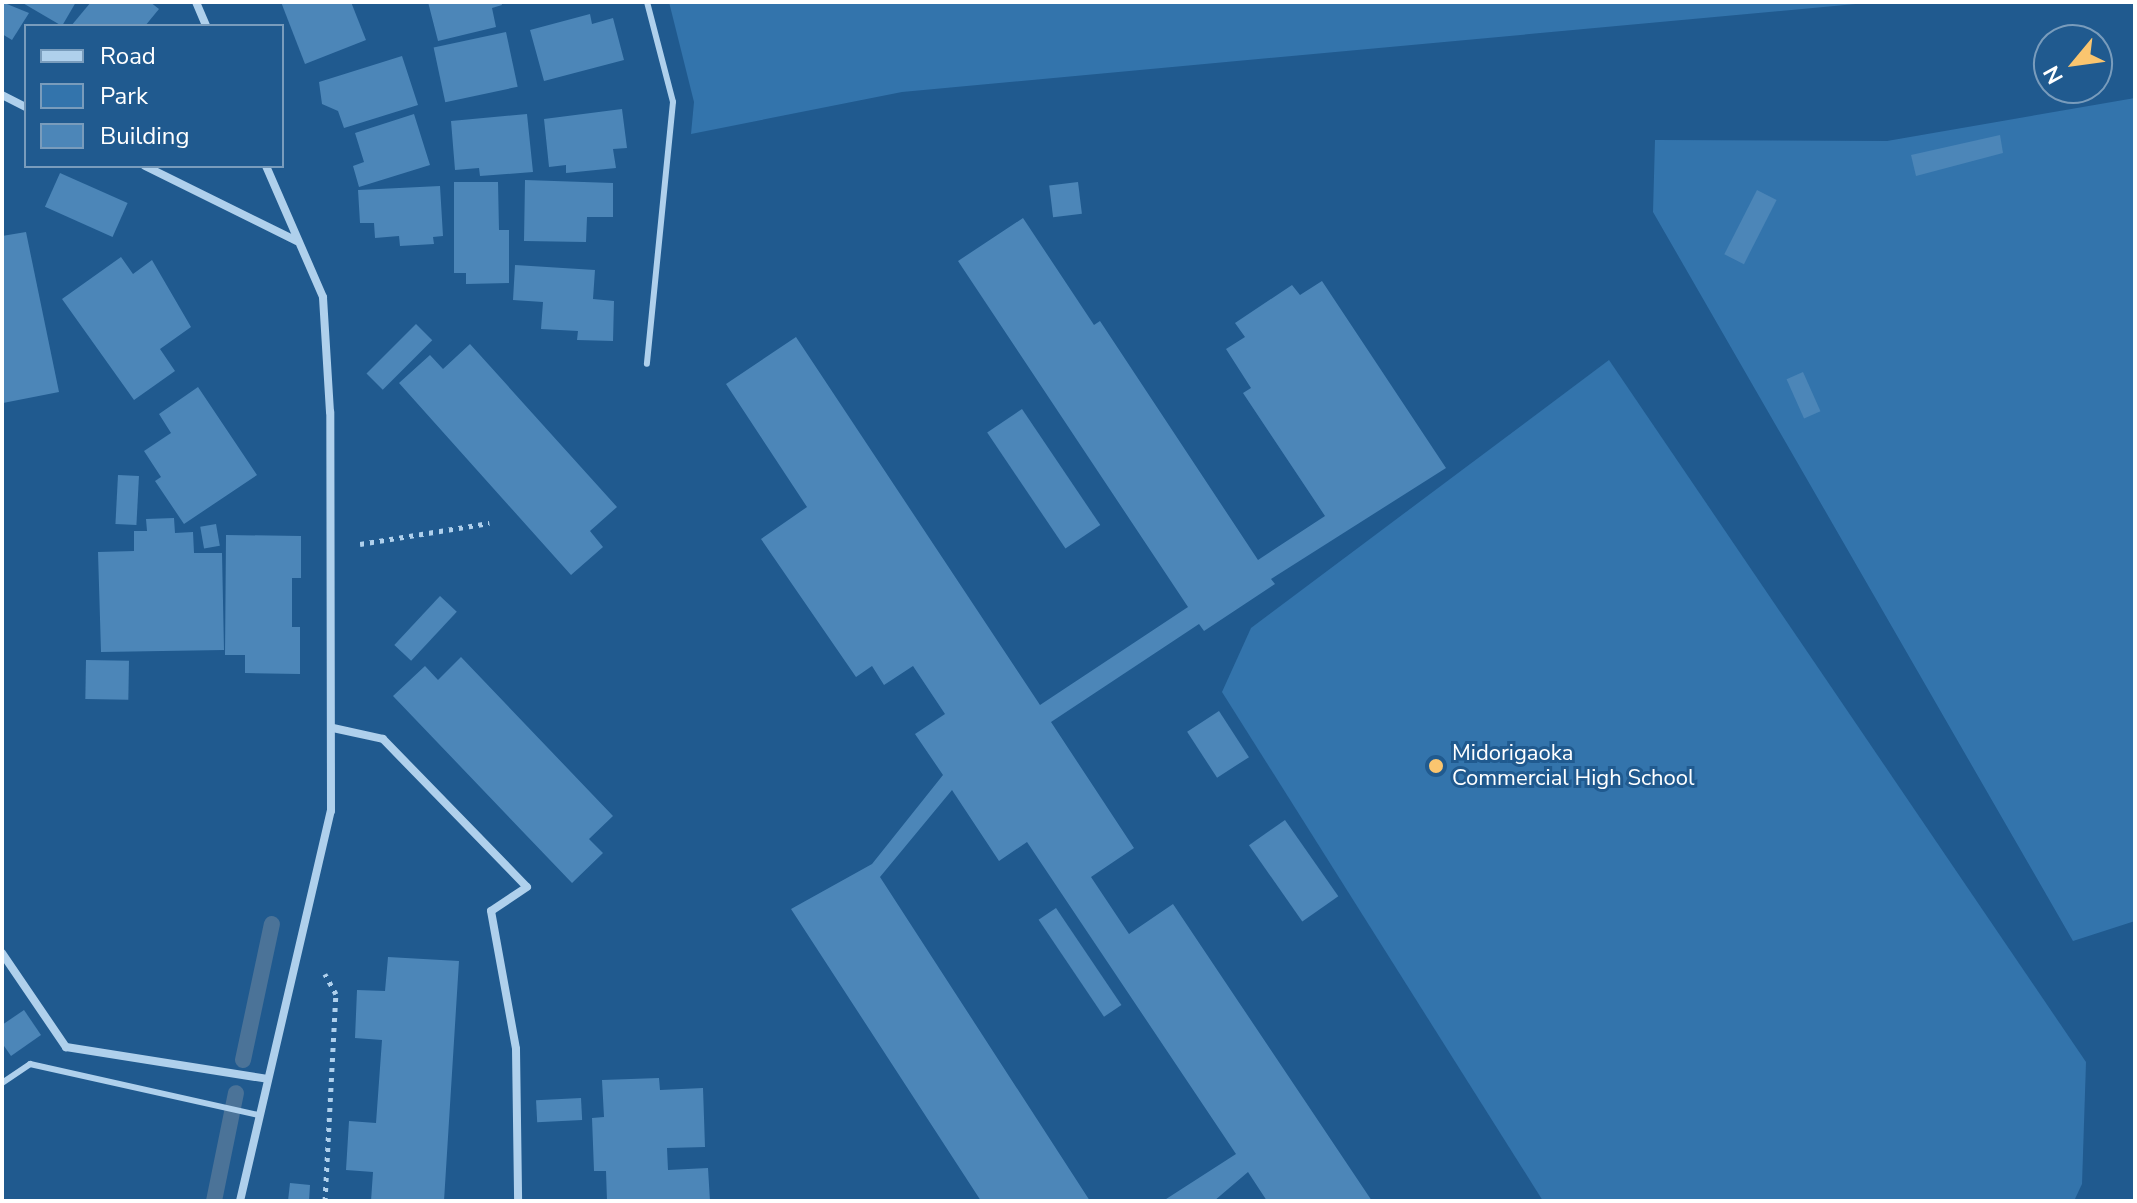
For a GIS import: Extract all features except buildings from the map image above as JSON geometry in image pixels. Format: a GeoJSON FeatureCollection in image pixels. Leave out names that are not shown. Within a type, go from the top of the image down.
{"type":"FeatureCollection","features":[{"type":"Feature","properties":{"kind":"street"},"geometry":{"type":"LineString","coordinates":[[196,2],[205,24]]}},
{"type":"Feature","properties":{"kind":"street"},"geometry":{"type":"LineString","coordinates":[[2,95],[24,106]]}},
{"type":"Feature","properties":{"kind":"street"},"geometry":{"type":"LineString","coordinates":[[149,168],[298,242]]}},
{"type":"Feature","properties":{"kind":"street"},"geometry":{"type":"LineString","coordinates":[[240,1201],[267,1079],[300,961],[331,811],[330,412],[323,297],[267,168]]}},
{"type":"Feature","properties":{"kind":"street"},"geometry":{"type":"LineString","coordinates":[[333,728],[383,739],[527,887],[491,911],[516,1049],[518,1201]]}},
{"type":"Feature","properties":{"kind":"street"},"geometry":{"type":"LineString","coordinates":[[2,953],[66,1047],[267,1079]]}},
{"type":"Feature","properties":{"kind":"lane"},"geometry":{"type":"LineString","coordinates":[[647,2],[673,102],[647,364]]}},
{"type":"Feature","properties":{"kind":"lane"},"geometry":{"type":"LineString","coordinates":[[2,1083],[30,1064],[259,1115]]}},
{"type":"Feature","properties":{"kind":"path"},"geometry":{"type":"LineString","coordinates":[[328,551],[403,534],[489,523]]}},
{"type":"Feature","properties":{"kind":"path"},"geometry":{"type":"LineString","coordinates":[[300,961],[325,974],[336,994],[325,1201]]}},
{"type":"Feature","properties":{"kind":"green space"},"geometry":{"type":"Polygon","coordinates":[[[669,2],[1877,2],[902,92],[691,134],[694,102],[669,2]]]}},
{"type":"Feature","properties":{"kind":"green space"},"geometry":{"type":"Polygon","coordinates":[[[2135,98],[2135,921],[2073,941],[1653,212],[1655,140],[1887,141],[2135,98]]]}},
{"type":"Feature","properties":{"kind":"green space"},"geometry":{"type":"Polygon","coordinates":[[[1609,360],[2086,1062],[2082,1184],[2074,1201],[1543,1201],[1222,692],[1251,628],[1609,360]]]}},
{"type":"Feature","properties":{"kind":"waterway"},"geometry":{"type":"LineString","coordinates":[[243,1060],[272,924]]}},
{"type":"Feature","properties":{"kind":"waterway"},"geometry":{"type":"LineString","coordinates":[[214,1201],[236,1093]]}},
{"type":"Feature","properties":{"kind":"place","name":"Midorigaoka Commercial High School"},"geometry":{"type":"Point","coordinates":[1436,766]}}]}
